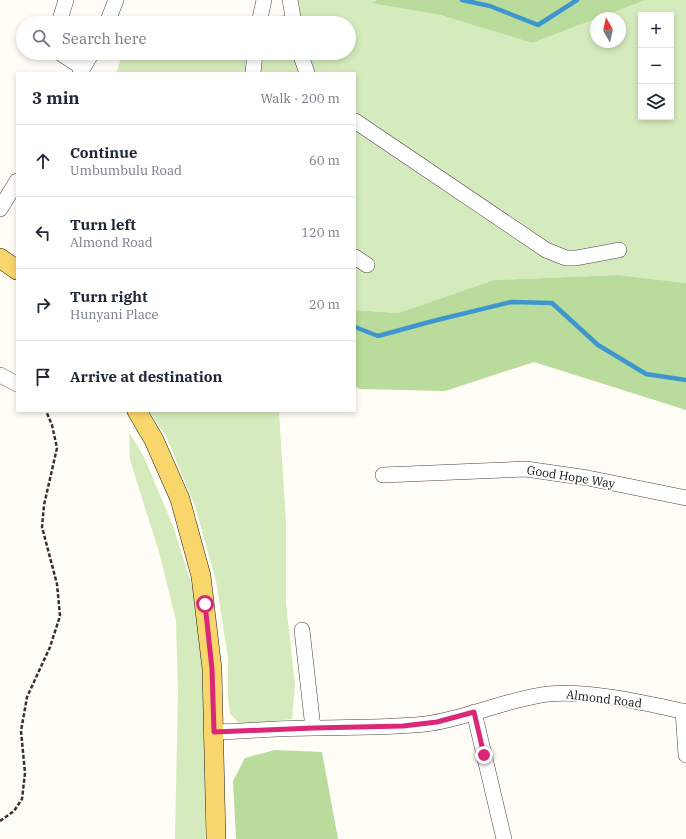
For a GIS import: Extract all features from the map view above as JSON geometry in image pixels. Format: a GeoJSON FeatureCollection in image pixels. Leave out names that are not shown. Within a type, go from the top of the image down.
{"type":"FeatureCollection","features":[{"type":"Feature","properties":{"kind":"main road"},"geometry":{"type":"LineString","coordinates":[[0,258],[16,269]]}},
{"type":"Feature","properties":{"kind":"main road"},"geometry":{"type":"LineString","coordinates":[[138,412],[154,440],[180,499],[201,576],[212,669],[216,839]]}},
{"type":"Feature","properties":{"kind":"street"},"geometry":{"type":"LineString","coordinates":[[61,16],[66,0]]}},
{"type":"Feature","properties":{"kind":"street"},"geometry":{"type":"LineString","coordinates":[[110,16],[116,0]]}},
{"type":"Feature","properties":{"kind":"street"},"geometry":{"type":"LineString","coordinates":[[261,16],[264,0]]}},
{"type":"Feature","properties":{"kind":"street"},"geometry":{"type":"LineString","coordinates":[[290,0],[293,16]]}},
{"type":"Feature","properties":{"kind":"street"},"geometry":{"type":"LineString","coordinates":[[69,60],[82,71],[88,60]]}},
{"type":"Feature","properties":{"kind":"street"},"geometry":{"type":"LineString","coordinates":[[253,72],[254,60]]}},
{"type":"Feature","properties":{"kind":"street"},"geometry":{"type":"LineString","coordinates":[[302,60],[307,72]]}},
{"type":"Feature","properties":{"kind":"street"},"geometry":{"type":"LineString","coordinates":[[356,122],[546,250],[566,258],[576,258],[619,250]]}},
{"type":"Feature","properties":{"kind":"street"},"geometry":{"type":"LineString","coordinates":[[0,209],[16,183]]}},
{"type":"Feature","properties":{"kind":"street"},"geometry":{"type":"LineString","coordinates":[[0,375],[16,383]]}},
{"type":"Feature","properties":{"kind":"street","name":"Good Hope Way"},"geometry":{"type":"LineString","coordinates":[[383,475],[526,469],[588,478],[686,498]]}},
{"type":"Feature","properties":{"kind":"street"},"geometry":{"type":"LineString","coordinates":[[302,630],[313,728]]}},
{"type":"Feature","properties":{"kind":"street","name":"Almond Road"},"geometry":{"type":"LineString","coordinates":[[214,732],[313,728],[378,728],[425,724],[515,700],[549,694],[579,694],[684,711]]}},
{"type":"Feature","properties":{"kind":"street"},"geometry":{"type":"LineString","coordinates":[[684,711],[686,755]]}},
{"type":"Feature","properties":{"kind":"street"},"geometry":{"type":"LineString","coordinates":[[474,712],[504,839]]}},
{"type":"Feature","properties":{"kind":"path"},"geometry":{"type":"LineString","coordinates":[[0,822],[14,811],[22,799],[25,773],[21,731],[28,697],[50,647],[60,616],[57,584],[42,527],[44,505],[57,448],[52,425],[46,412]]}},
{"type":"Feature","properties":{"kind":"green space"},"geometry":{"type":"Polygon","coordinates":[[[297,0],[376,0],[372,3],[440,15],[532,43],[590,21],[590,48],[626,48],[626,12],[614,12],[646,0],[686,0],[686,283],[618,275],[494,280],[398,313],[356,310],[356,72],[116,72],[121,60],[356,60],[356,16],[279,16],[299,11],[297,0]]]}},
{"type":"Feature","properties":{"kind":"green space"},"geometry":{"type":"Polygon","coordinates":[[[377,0],[646,0],[614,12],[590,12],[590,21],[532,43],[440,15],[371,3],[377,0]]]}},
{"type":"Feature","properties":{"kind":"green space"},"geometry":{"type":"Polygon","coordinates":[[[618,275],[686,283],[686,410],[534,362],[445,391],[361,389],[356,387],[356,310],[398,313],[494,280],[618,275]]]}},
{"type":"Feature","properties":{"kind":"green space"},"geometry":{"type":"Polygon","coordinates":[[[150,412],[279,412],[286,523],[286,604],[295,684],[292,719],[241,725],[230,714],[228,697],[228,658],[216,581],[195,506],[166,436],[150,412]]]}},
{"type":"Feature","properties":{"kind":"green space"},"geometry":{"type":"Polygon","coordinates":[[[129,432],[144,457],[173,526],[194,592],[204,661],[205,839],[175,839],[178,693],[176,621],[159,552],[130,460],[129,432]]]}},
{"type":"Feature","properties":{"kind":"green space"},"geometry":{"type":"Polygon","coordinates":[[[275,750],[322,752],[338,839],[236,839],[233,781],[245,758],[275,750]]]}},
{"type":"Feature","properties":{"kind":"waterway"},"geometry":{"type":"LineString","coordinates":[[462,0],[490,6],[538,25],[577,0]]}},
{"type":"Feature","properties":{"kind":"waterway"},"geometry":{"type":"LineString","coordinates":[[356,327],[378,336],[511,302],[552,303],[598,345],[646,374],[686,380]]}},
{"type":"Feature","properties":{"kind":"route"},"geometry":{"type":"LineString","coordinates":[[205,604],[212,669],[214,732],[313,728],[378,728],[425,724],[474,712],[484,755]]}}]}
